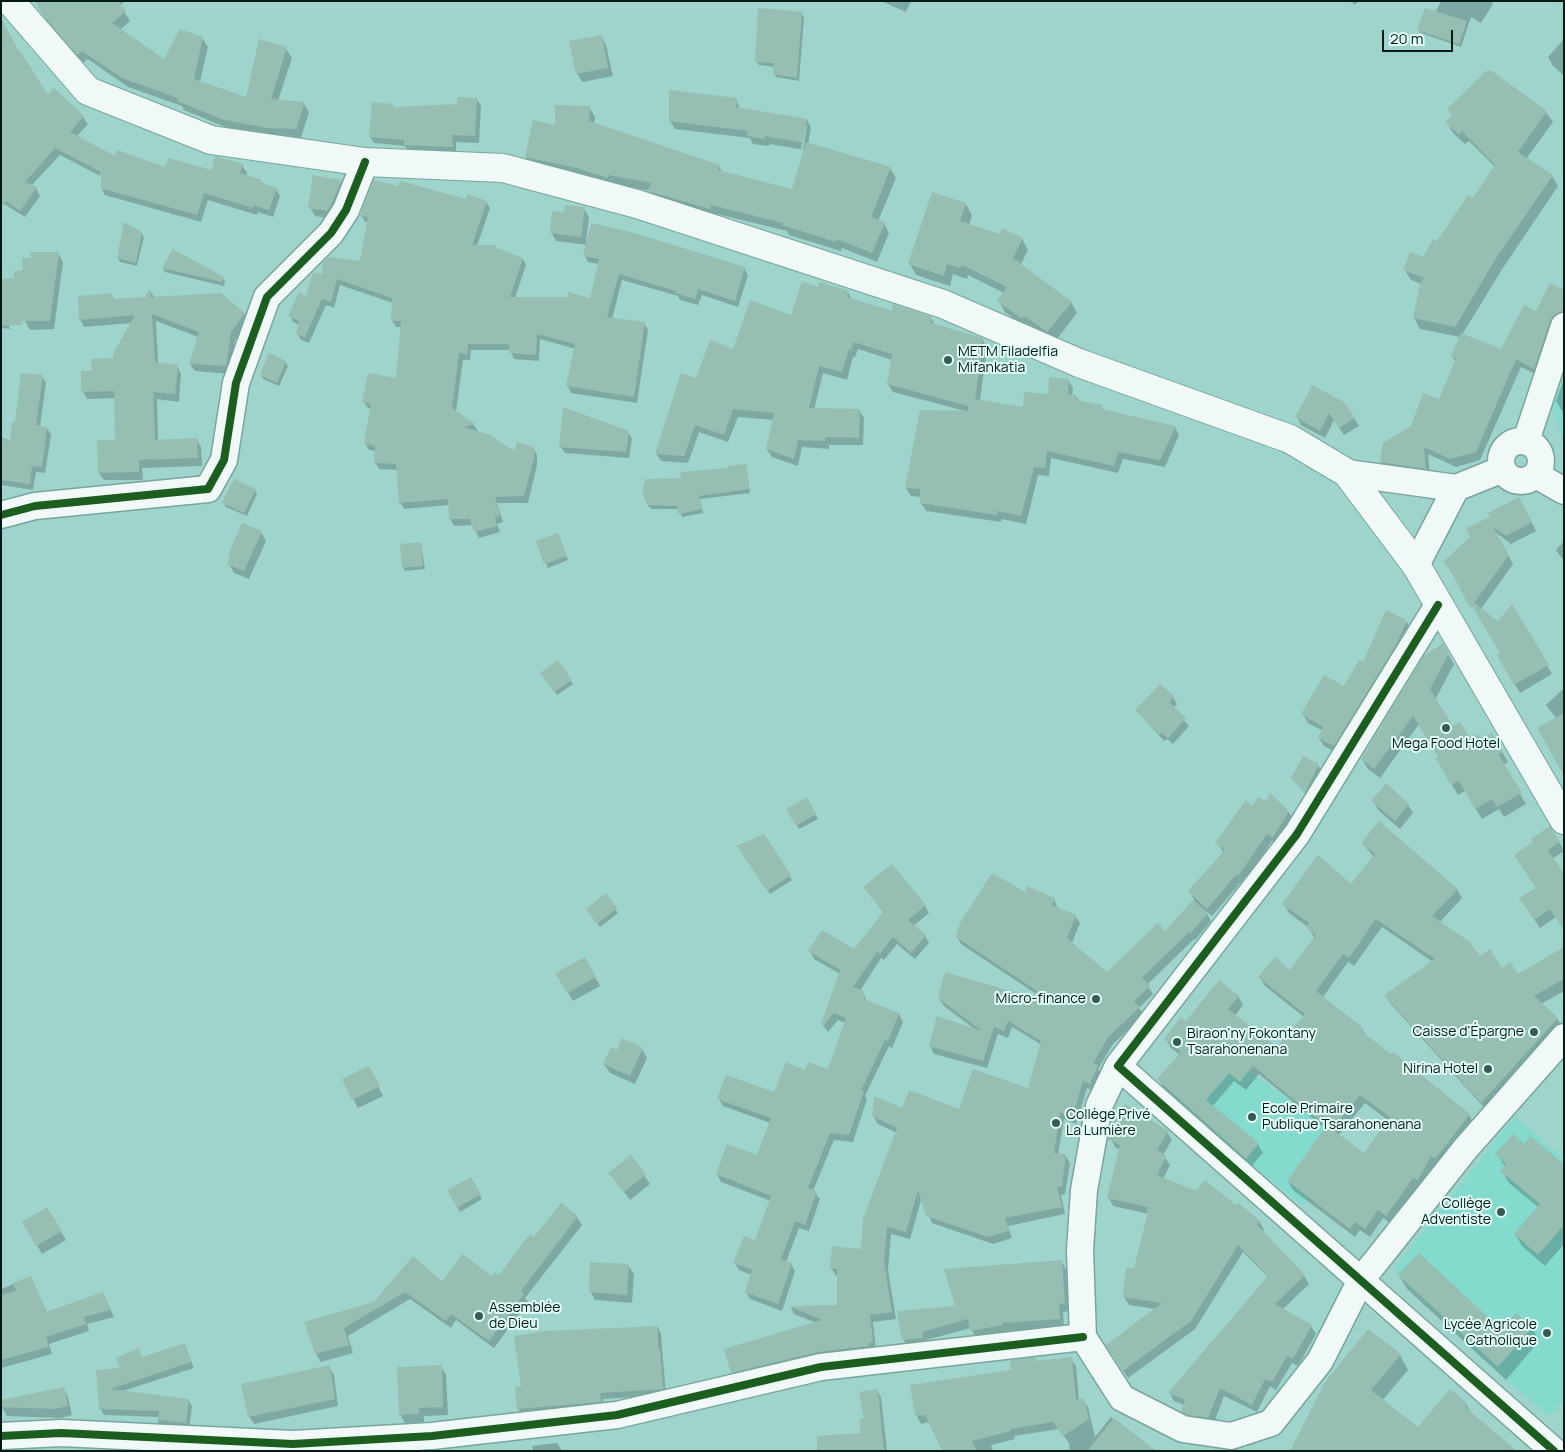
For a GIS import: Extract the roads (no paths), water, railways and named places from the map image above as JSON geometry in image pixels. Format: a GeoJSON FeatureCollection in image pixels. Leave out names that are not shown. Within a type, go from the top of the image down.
{"type":"FeatureCollection","features":[{"type":"Feature","properties":{"kind":"main road"},"geometry":{"type":"LineString","coordinates":[[10,1],[88,91],[211,140],[364,162],[503,168],[637,204],[943,304],[1079,363],[1290,439],[1347,473],[1416,565],[1564,820]]}},
{"type":"Feature","properties":{"kind":"street"},"geometry":{"type":"LineString","coordinates":[[1,515],[35,506],[208,489],[224,460],[236,383],[267,297],[331,233],[346,210],[364,162]]}},
{"type":"Feature","properties":{"kind":"street"},"geometry":{"type":"LineString","coordinates":[[1526,441],[1564,326]]}},
{"type":"Feature","properties":{"kind":"street"},"geometry":{"type":"LineString","coordinates":[[1526,441],[1538,449],[1542,462],[1536,475],[1525,481],[1512,479],[1503,469],[1502,454],[1512,443],[1526,441]]}},
{"type":"Feature","properties":{"kind":"street"},"geometry":{"type":"LineString","coordinates":[[1347,473],[1456,488],[1503,469]]}},
{"type":"Feature","properties":{"kind":"street"},"geometry":{"type":"LineString","coordinates":[[1536,475],[1564,491]]}},
{"type":"Feature","properties":{"kind":"street"},"geometry":{"type":"LineString","coordinates":[[1416,565],[1456,488]]}},
{"type":"Feature","properties":{"kind":"street"},"geometry":{"type":"LineString","coordinates":[[1438,605],[1298,834],[1118,1066],[1099,1106],[1084,1190],[1080,1250],[1083,1336],[1122,1398],[1182,1429],[1231,1436],[1271,1423],[1320,1361],[1361,1280],[1466,1148],[1564,1037]]}},
{"type":"Feature","properties":{"kind":"street"},"geometry":{"type":"LineString","coordinates":[[1118,1066],[1554,1451]]}},
{"type":"Feature","properties":{"kind":"street"},"geometry":{"type":"LineString","coordinates":[[1,1436],[61,1433],[294,1444],[432,1436],[617,1415],[821,1367],[1083,1336]]}},
{"type":"Feature","properties":{"kind":"place","name":"METM Filadelfia Mifankatia"},"geometry":{"type":"Point","coordinates":[948,360]}},
{"type":"Feature","properties":{"kind":"place","name":"Mega Food Hotel"},"geometry":{"type":"Point","coordinates":[1446,728]}},
{"type":"Feature","properties":{"kind":"place","name":"Micro-finance"},"geometry":{"type":"Point","coordinates":[1096,999]}},
{"type":"Feature","properties":{"kind":"place","name":"Caisse d'Épargne"},"geometry":{"type":"Point","coordinates":[1534,1032]}},
{"type":"Feature","properties":{"kind":"place","name":"Biraon'ny Fokontany Tsarahonenana"},"geometry":{"type":"Point","coordinates":[1177,1042]}},
{"type":"Feature","properties":{"kind":"place","name":"Nirina Hotel"},"geometry":{"type":"Point","coordinates":[1488,1069]}},
{"type":"Feature","properties":{"kind":"place","name":"Ecole Primaire Publique Tsarahonenana"},"geometry":{"type":"Point","coordinates":[1252,1117]}},
{"type":"Feature","properties":{"kind":"place","name":"Collège Privé La Lumière"},"geometry":{"type":"Point","coordinates":[1056,1123]}},
{"type":"Feature","properties":{"kind":"place","name":"Collège Adventiste"},"geometry":{"type":"Point","coordinates":[1501,1212]}},
{"type":"Feature","properties":{"kind":"place","name":"Assemblée de Dieu"},"geometry":{"type":"Point","coordinates":[479,1316]}},
{"type":"Feature","properties":{"kind":"place","name":"Lycée Agricole Catholique"},"geometry":{"type":"Point","coordinates":[1547,1333]}}]}
